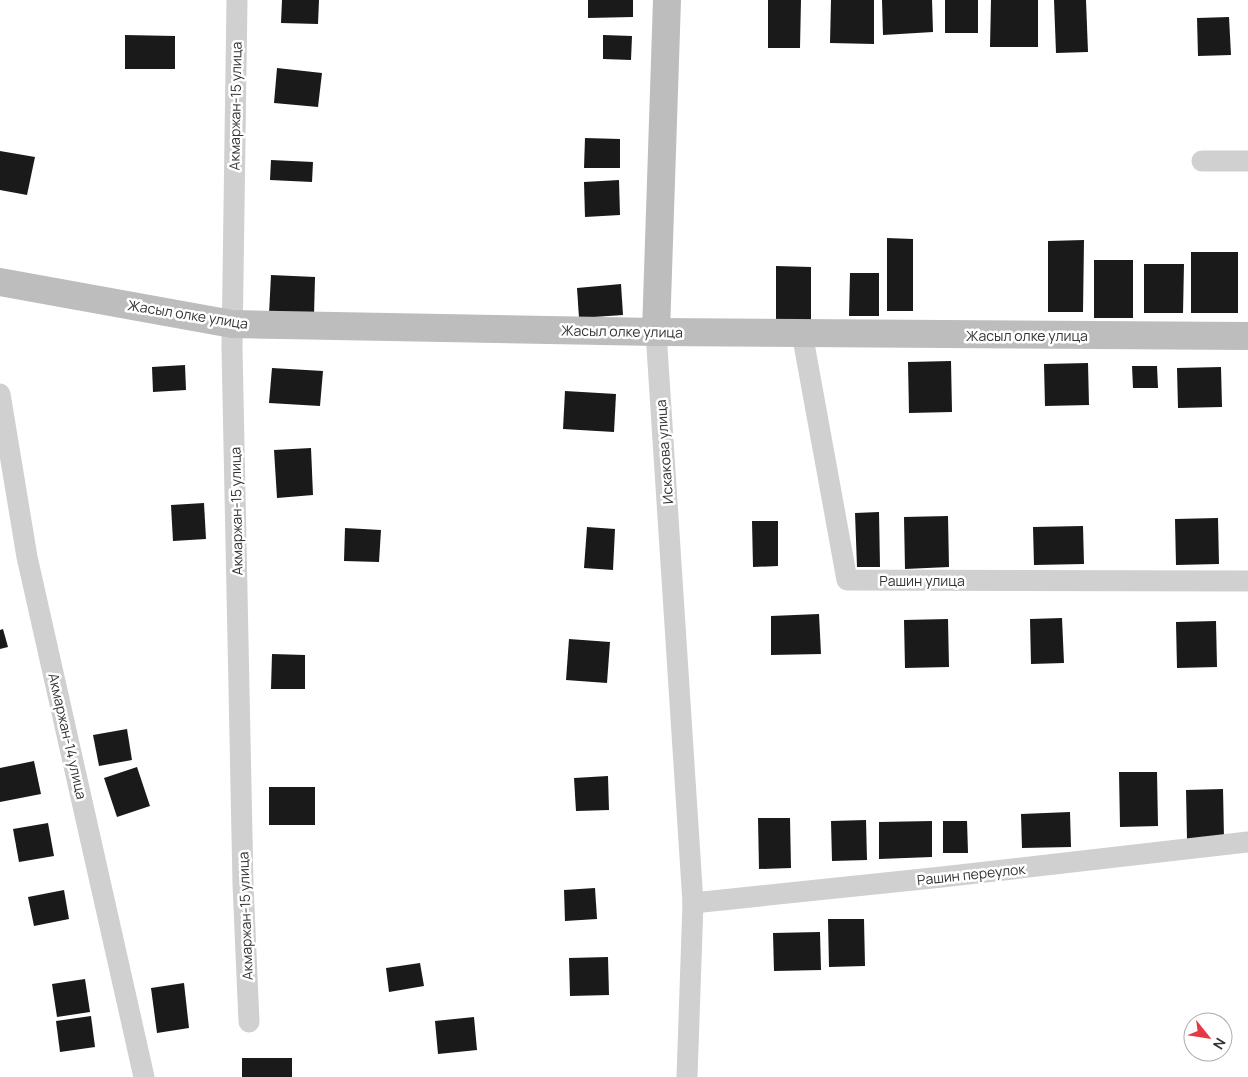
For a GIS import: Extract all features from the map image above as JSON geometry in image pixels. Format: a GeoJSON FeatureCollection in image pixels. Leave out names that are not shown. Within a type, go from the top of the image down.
{"type":"FeatureCollection","features":[{"type":"Feature","properties":{"kind":"street","name":"Акмаржан-15 улица"},"geometry":{"type":"LineString","coordinates":[[237,0],[232,324],[243,865],[249,1022]]}},
{"type":"Feature","properties":{"kind":"street","name":"Искакова улица"},"geometry":{"type":"LineString","coordinates":[[667,0],[656,332],[693,903],[687,1077]]}},
{"type":"Feature","properties":{"kind":"street"},"geometry":{"type":"LineString","coordinates":[[1202,161],[1248,161]]}},
{"type":"Feature","properties":{"kind":"street","name":"Жасыл олке улица"},"geometry":{"type":"LineString","coordinates":[[0,282],[232,324],[656,332],[1248,336]]}},
{"type":"Feature","properties":{"kind":"street","name":"Рашин улица"},"geometry":{"type":"LineString","coordinates":[[802,333],[848,580],[1248,581]]}},
{"type":"Feature","properties":{"kind":"street","name":"Акмаржан-14 улица"},"geometry":{"type":"LineString","coordinates":[[0,394],[27,557],[144,1077]]}},
{"type":"Feature","properties":{"kind":"street","name":"Рашин переулок"},"geometry":{"type":"LineString","coordinates":[[693,903],[1248,842]]}},
{"type":"Feature","properties":{"kind":"building"},"geometry":{"type":"Polygon","coordinates":[[[282,0],[319,0],[318,24],[281,23],[282,0]]]}},
{"type":"Feature","properties":{"kind":"building"},"geometry":{"type":"Polygon","coordinates":[[[588,0],[633,0],[633,17],[588,18],[588,0]]]}},
{"type":"Feature","properties":{"kind":"building"},"geometry":{"type":"Polygon","coordinates":[[[768,0],[801,0],[800,48],[768,48],[768,0]]]}},
{"type":"Feature","properties":{"kind":"building"},"geometry":{"type":"Polygon","coordinates":[[[831,0],[874,0],[874,44],[830,43],[831,0]]]}},
{"type":"Feature","properties":{"kind":"building"},"geometry":{"type":"Polygon","coordinates":[[[882,0],[932,0],[933,32],[883,35],[882,0]]]}},
{"type":"Feature","properties":{"kind":"building"},"geometry":{"type":"Polygon","coordinates":[[[945,0],[978,0],[978,33],[945,33],[945,0]]]}},
{"type":"Feature","properties":{"kind":"building"},"geometry":{"type":"Polygon","coordinates":[[[991,0],[1038,0],[1038,47],[990,47],[991,0]]]}},
{"type":"Feature","properties":{"kind":"building"},"geometry":{"type":"Polygon","coordinates":[[[1054,0],[1086,0],[1088,52],[1056,53],[1054,0]]]}},
{"type":"Feature","properties":{"kind":"building"},"geometry":{"type":"Polygon","coordinates":[[[1229,17],[1231,55],[1198,56],[1197,18],[1229,17]]]}},
{"type":"Feature","properties":{"kind":"building"},"geometry":{"type":"Polygon","coordinates":[[[125,35],[175,36],[175,69],[125,69],[125,35]]]}},
{"type":"Feature","properties":{"kind":"building"},"geometry":{"type":"Polygon","coordinates":[[[603,35],[632,36],[631,60],[603,59],[603,35]]]}},
{"type":"Feature","properties":{"kind":"building"},"geometry":{"type":"Polygon","coordinates":[[[277,68],[322,73],[318,107],[274,103],[277,68]]]}},
{"type":"Feature","properties":{"kind":"building"},"geometry":{"type":"Polygon","coordinates":[[[585,138],[620,139],[620,168],[584,168],[585,138]]]}},
{"type":"Feature","properties":{"kind":"building"},"geometry":{"type":"Polygon","coordinates":[[[0,151],[35,157],[27,195],[0,190],[0,151]]]}},
{"type":"Feature","properties":{"kind":"building"},"geometry":{"type":"Polygon","coordinates":[[[271,160],[313,162],[312,182],[270,180],[271,160]]]}},
{"type":"Feature","properties":{"kind":"building"},"geometry":{"type":"Polygon","coordinates":[[[619,180],[620,215],[585,217],[584,182],[619,180]]]}},
{"type":"Feature","properties":{"kind":"building"},"geometry":{"type":"Polygon","coordinates":[[[887,238],[913,239],[913,311],[887,311],[887,238]]]}},
{"type":"Feature","properties":{"kind":"building"},"geometry":{"type":"Polygon","coordinates":[[[1084,240],[1083,312],[1048,312],[1048,241],[1084,240]]]}},
{"type":"Feature","properties":{"kind":"building"},"geometry":{"type":"Polygon","coordinates":[[[1191,252],[1238,252],[1238,313],[1191,313],[1191,252]]]}},
{"type":"Feature","properties":{"kind":"building"},"geometry":{"type":"Polygon","coordinates":[[[1094,260],[1133,260],[1133,318],[1094,318],[1094,260]]]}},
{"type":"Feature","properties":{"kind":"building"},"geometry":{"type":"Polygon","coordinates":[[[1144,264],[1184,264],[1183,313],[1144,313],[1144,264]]]}},
{"type":"Feature","properties":{"kind":"building"},"geometry":{"type":"Polygon","coordinates":[[[776,266],[811,267],[811,321],[776,321],[776,266]]]}},
{"type":"Feature","properties":{"kind":"building"},"geometry":{"type":"Polygon","coordinates":[[[850,273],[879,273],[879,316],[849,316],[850,273]]]}},
{"type":"Feature","properties":{"kind":"building"},"geometry":{"type":"Polygon","coordinates":[[[271,275],[315,277],[314,315],[269,314],[271,275]]]}},
{"type":"Feature","properties":{"kind":"building"},"geometry":{"type":"Polygon","coordinates":[[[621,284],[623,315],[579,318],[577,288],[621,284]]]}},
{"type":"Feature","properties":{"kind":"building"},"geometry":{"type":"Polygon","coordinates":[[[951,361],[952,412],[909,413],[908,362],[951,361]]]}},
{"type":"Feature","properties":{"kind":"building"},"geometry":{"type":"Polygon","coordinates":[[[1088,363],[1089,405],[1045,406],[1044,364],[1088,363]]]}},
{"type":"Feature","properties":{"kind":"building"},"geometry":{"type":"Polygon","coordinates":[[[185,365],[186,390],[153,392],[152,367],[185,365]]]}},
{"type":"Feature","properties":{"kind":"building"},"geometry":{"type":"Polygon","coordinates":[[[1132,366],[1157,366],[1158,388],[1133,388],[1132,366]]]}},
{"type":"Feature","properties":{"kind":"building"},"geometry":{"type":"Polygon","coordinates":[[[1221,367],[1222,407],[1178,408],[1177,368],[1221,367]]]}},
{"type":"Feature","properties":{"kind":"building"},"geometry":{"type":"Polygon","coordinates":[[[272,368],[323,371],[320,406],[269,403],[272,368]]]}},
{"type":"Feature","properties":{"kind":"building"},"geometry":{"type":"Polygon","coordinates":[[[565,391],[616,394],[614,432],[563,429],[565,391]]]}},
{"type":"Feature","properties":{"kind":"building"},"geometry":{"type":"Polygon","coordinates":[[[311,448],[313,495],[277,498],[274,450],[311,448]]]}},
{"type":"Feature","properties":{"kind":"building"},"geometry":{"type":"Polygon","coordinates":[[[204,503],[206,539],[173,541],[171,505],[204,503]]]}},
{"type":"Feature","properties":{"kind":"building"},"geometry":{"type":"Polygon","coordinates":[[[879,512],[880,567],[857,567],[855,513],[879,512]]]}},
{"type":"Feature","properties":{"kind":"building"},"geometry":{"type":"Polygon","coordinates":[[[948,516],[949,567],[905,569],[904,517],[948,516]]]}},
{"type":"Feature","properties":{"kind":"building"},"geometry":{"type":"Polygon","coordinates":[[[1218,518],[1219,564],[1176,565],[1175,519],[1218,518]]]}},
{"type":"Feature","properties":{"kind":"building"},"geometry":{"type":"Polygon","coordinates":[[[752,521],[778,521],[778,566],[753,567],[752,521]]]}},
{"type":"Feature","properties":{"kind":"building"},"geometry":{"type":"Polygon","coordinates":[[[1083,526],[1084,564],[1034,565],[1033,527],[1083,526]]]}},
{"type":"Feature","properties":{"kind":"building"},"geometry":{"type":"Polygon","coordinates":[[[587,527],[615,529],[613,570],[584,568],[587,527]]]}},
{"type":"Feature","properties":{"kind":"building"},"geometry":{"type":"Polygon","coordinates":[[[345,528],[381,530],[379,562],[344,561],[345,528]]]}},
{"type":"Feature","properties":{"kind":"building"},"geometry":{"type":"Polygon","coordinates":[[[819,614],[821,654],[771,655],[771,616],[819,614]]]}},
{"type":"Feature","properties":{"kind":"building"},"geometry":{"type":"Polygon","coordinates":[[[1062,618],[1064,663],[1031,664],[1030,619],[1062,618]]]}},
{"type":"Feature","properties":{"kind":"building"},"geometry":{"type":"Polygon","coordinates":[[[948,619],[949,667],[905,668],[904,620],[948,619]]]}},
{"type":"Feature","properties":{"kind":"building"},"geometry":{"type":"Polygon","coordinates":[[[1216,621],[1217,667],[1177,668],[1176,622],[1216,621]]]}},
{"type":"Feature","properties":{"kind":"building"},"geometry":{"type":"Polygon","coordinates":[[[3,629],[8,647],[0,649],[0,630],[3,629]]]}},
{"type":"Feature","properties":{"kind":"building"},"geometry":{"type":"Polygon","coordinates":[[[569,639],[610,642],[607,683],[566,680],[569,639]]]}},
{"type":"Feature","properties":{"kind":"building"},"geometry":{"type":"Polygon","coordinates":[[[272,654],[305,655],[305,689],[271,689],[272,654]]]}},
{"type":"Feature","properties":{"kind":"building"},"geometry":{"type":"Polygon","coordinates":[[[127,729],[132,760],[99,766],[93,735],[127,729]]]}},
{"type":"Feature","properties":{"kind":"building"},"geometry":{"type":"Polygon","coordinates":[[[34,761],[41,794],[0,802],[0,768],[34,761]]]}},
{"type":"Feature","properties":{"kind":"building"},"geometry":{"type":"Polygon","coordinates":[[[137,767],[150,806],[117,817],[104,778],[137,767]]]}},
{"type":"Feature","properties":{"kind":"building"},"geometry":{"type":"Polygon","coordinates":[[[1119,772],[1157,772],[1158,826],[1120,827],[1119,772]]]}},
{"type":"Feature","properties":{"kind":"building"},"geometry":{"type":"Polygon","coordinates":[[[608,776],[609,810],[576,811],[574,778],[608,776]]]}},
{"type":"Feature","properties":{"kind":"building"},"geometry":{"type":"Polygon","coordinates":[[[269,787],[315,787],[315,825],[269,825],[269,787]]]}},
{"type":"Feature","properties":{"kind":"building"},"geometry":{"type":"Polygon","coordinates":[[[1223,789],[1224,838],[1187,839],[1186,790],[1223,789]]]}},
{"type":"Feature","properties":{"kind":"building"},"geometry":{"type":"Polygon","coordinates":[[[1070,812],[1071,847],[1022,848],[1021,814],[1070,812]]]}},
{"type":"Feature","properties":{"kind":"building"},"geometry":{"type":"Polygon","coordinates":[[[758,818],[790,818],[791,868],[759,869],[758,818]]]}},
{"type":"Feature","properties":{"kind":"building"},"geometry":{"type":"Polygon","coordinates":[[[866,820],[867,860],[832,861],[831,821],[866,820]]]}},
{"type":"Feature","properties":{"kind":"building"},"geometry":{"type":"Polygon","coordinates":[[[932,821],[932,857],[879,859],[879,822],[932,821]]]}},
{"type":"Feature","properties":{"kind":"building"},"geometry":{"type":"Polygon","coordinates":[[[943,821],[967,821],[968,853],[943,853],[943,821]]]}},
{"type":"Feature","properties":{"kind":"building"},"geometry":{"type":"Polygon","coordinates":[[[48,823],[54,856],[19,862],[13,829],[48,823]]]}},
{"type":"Feature","properties":{"kind":"building"},"geometry":{"type":"Polygon","coordinates":[[[595,888],[597,919],[565,921],[564,890],[595,888]]]}},
{"type":"Feature","properties":{"kind":"building"},"geometry":{"type":"Polygon","coordinates":[[[64,890],[69,919],[34,926],[28,897],[64,890]]]}},
{"type":"Feature","properties":{"kind":"building"},"geometry":{"type":"Polygon","coordinates":[[[828,919],[864,919],[865,966],[829,967],[828,919]]]}},
{"type":"Feature","properties":{"kind":"building"},"geometry":{"type":"Polygon","coordinates":[[[820,932],[821,970],[774,971],[773,933],[820,932]]]}},
{"type":"Feature","properties":{"kind":"building"},"geometry":{"type":"Polygon","coordinates":[[[608,957],[609,995],[570,996],[569,958],[608,957]]]}},
{"type":"Feature","properties":{"kind":"building"},"geometry":{"type":"Polygon","coordinates":[[[420,963],[424,986],[389,992],[386,968],[420,963]]]}},
{"type":"Feature","properties":{"kind":"building"},"geometry":{"type":"Polygon","coordinates":[[[85,979],[90,1012],[57,1017],[52,984],[85,979]]]}},
{"type":"Feature","properties":{"kind":"building"},"geometry":{"type":"Polygon","coordinates":[[[184,983],[189,1028],[157,1033],[151,988],[184,983]]]}},
{"type":"Feature","properties":{"kind":"building"},"geometry":{"type":"Polygon","coordinates":[[[91,1016],[95,1047],[60,1052],[56,1021],[91,1016]]]}},
{"type":"Feature","properties":{"kind":"building"},"geometry":{"type":"Polygon","coordinates":[[[474,1017],[477,1050],[438,1054],[435,1021],[474,1017]]]}},
{"type":"Feature","properties":{"kind":"building"},"geometry":{"type":"Polygon","coordinates":[[[242,1058],[292,1058],[292,1077],[242,1077],[242,1058]]]}}]}
